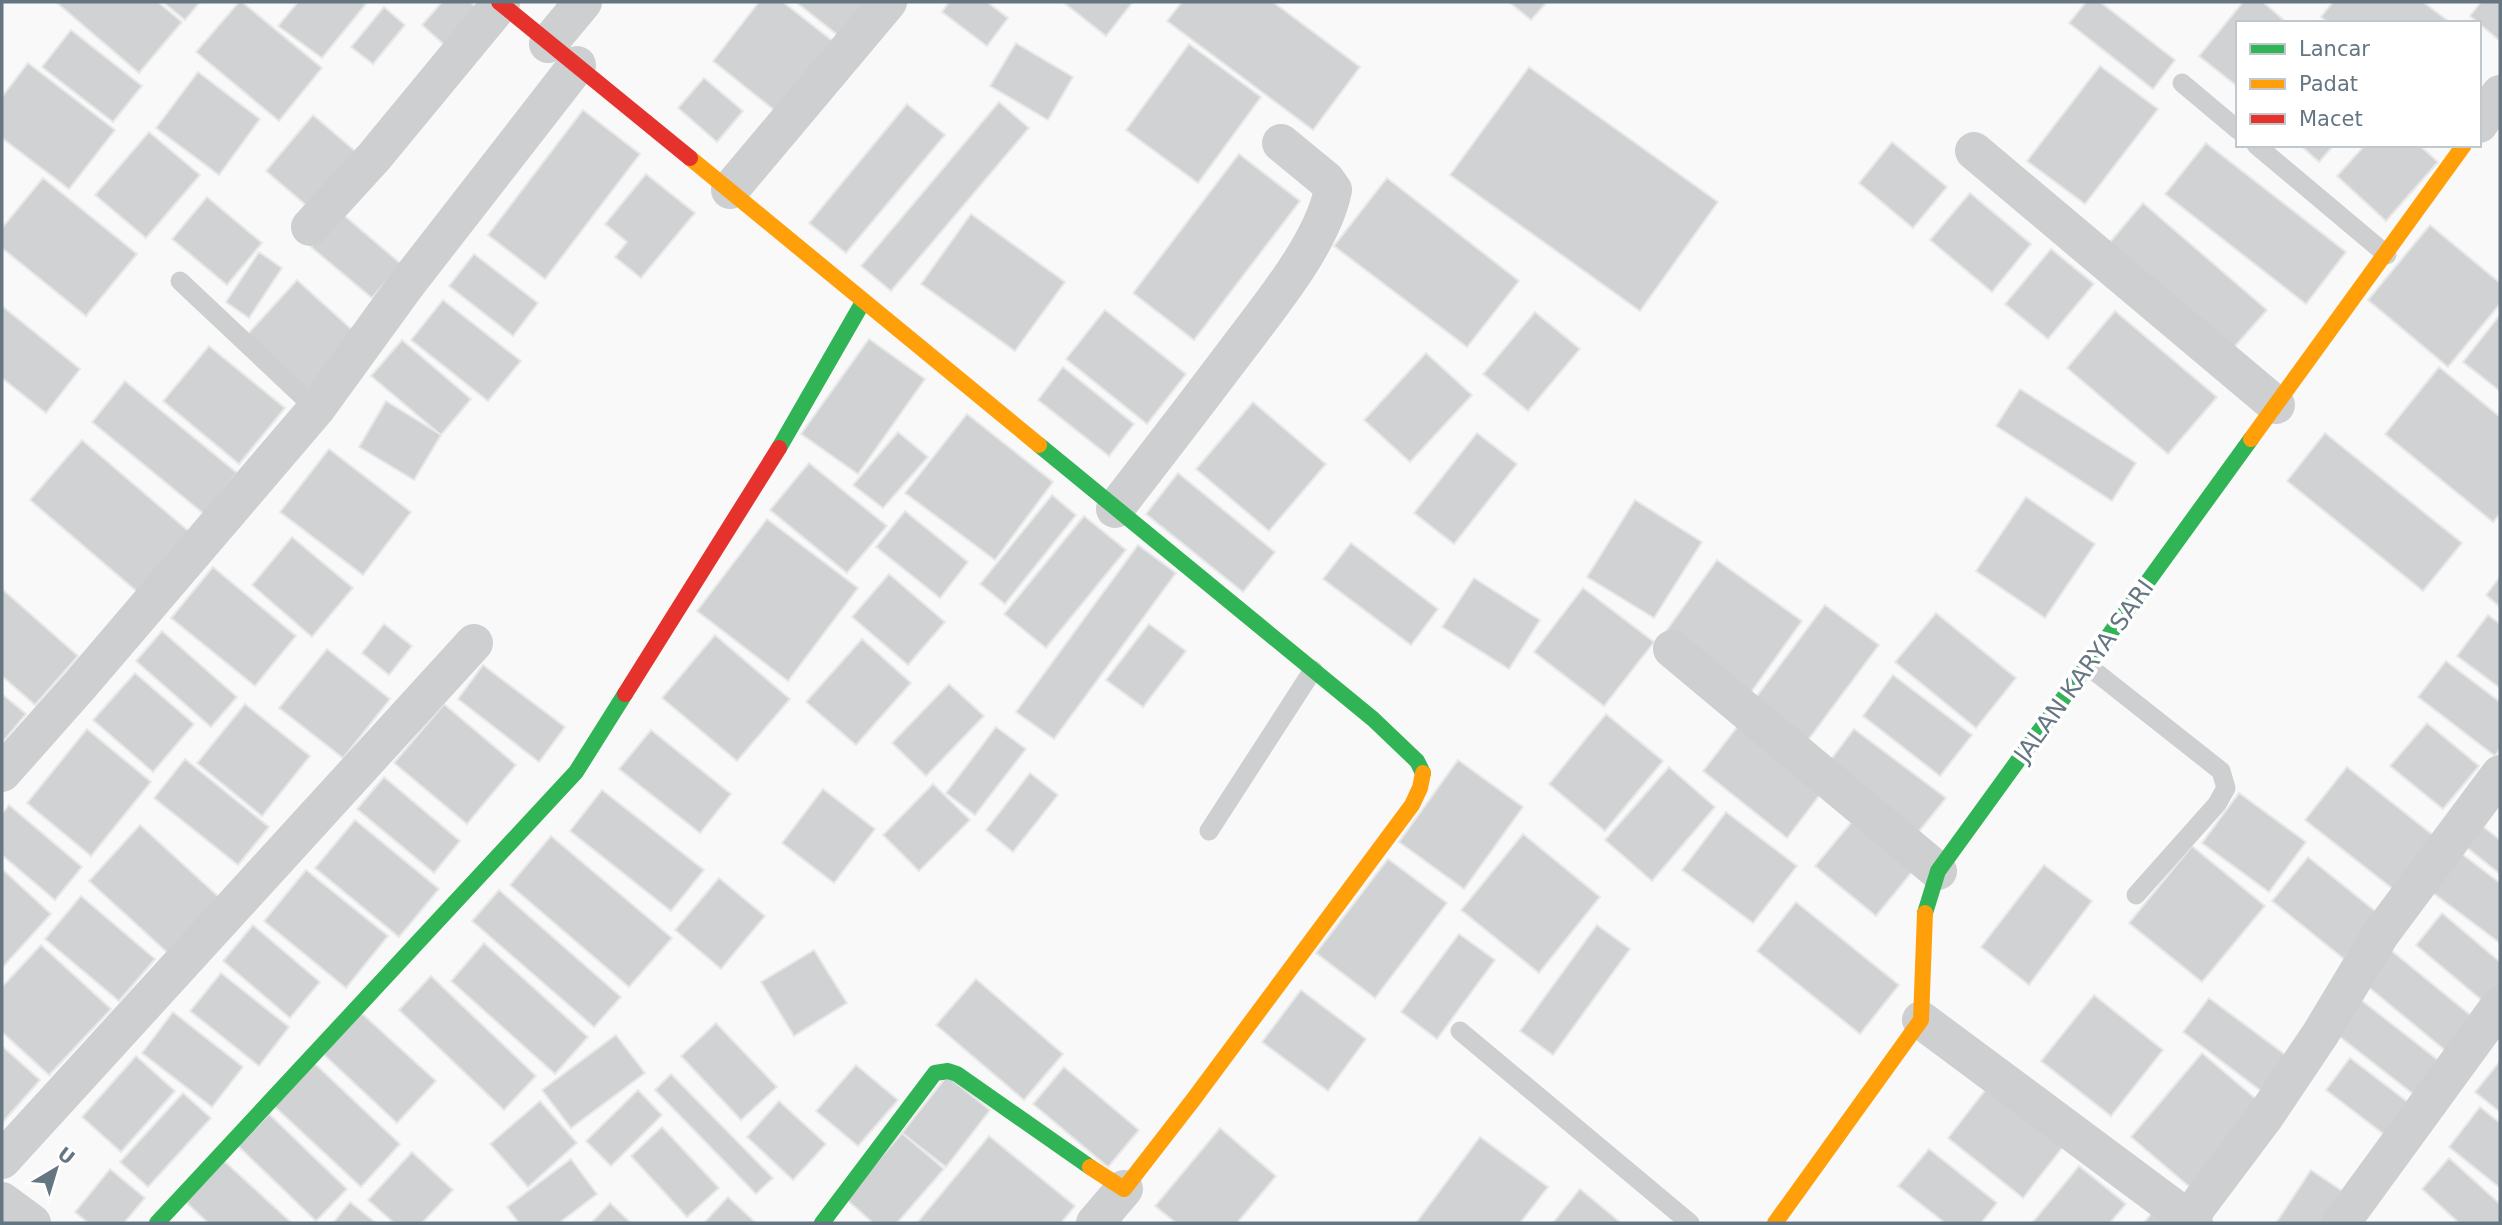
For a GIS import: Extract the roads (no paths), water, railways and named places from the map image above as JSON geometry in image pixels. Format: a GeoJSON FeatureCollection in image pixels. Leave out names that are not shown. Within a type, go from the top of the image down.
{"type":"FeatureCollection","features":[{"type":"Feature","properties":{"kind":"street"},"geometry":{"type":"LineString","coordinates":[[310,227],[374,157],[500,2],[1409,751],[1422,769],[1421,787],[1412,806],[1201,1089],[1095,1223]]}},
{"type":"Feature","properties":{"kind":"street"},"geometry":{"type":"LineString","coordinates":[[2,772],[316,409],[406,285],[562,54],[583,2]]}},
{"type":"Feature","properties":{"kind":"street"},"geometry":{"type":"LineString","coordinates":[[730,190],[888,2]]}},
{"type":"Feature","properties":{"kind":"street"},"geometry":{"type":"LineString","coordinates":[[2481,121],[2500,94]]}},
{"type":"Feature","properties":{"kind":"street"},"geometry":{"type":"LineString","coordinates":[[1115,509],[1278,295],[1325,214],[1333,190],[1326,180],[1281,143]]}},
{"type":"Feature","properties":{"kind":"street","name":"JALAN KARYA SARI"},"geometry":{"type":"LineString","coordinates":[[1921,1020],[1925,908],[1938,871],[2387,255],[2463,147]]}},
{"type":"Feature","properties":{"kind":"street"},"geometry":{"type":"LineString","coordinates":[[1974,150],[2276,405]]}},
{"type":"Feature","properties":{"kind":"street"},"geometry":{"type":"LineString","coordinates":[[157,1223],[576,772],[772,461],[863,302]]}},
{"type":"Feature","properties":{"kind":"street"},"geometry":{"type":"LineString","coordinates":[[2,1160],[474,643]]}},
{"type":"Feature","properties":{"kind":"street"},"geometry":{"type":"LineString","coordinates":[[1672,649],[1938,871]]}},
{"type":"Feature","properties":{"kind":"street"},"geometry":{"type":"LineString","coordinates":[[1775,1223],[1921,1020],[2191,1221],[2321,1033],[2380,935],[2500,774]]}},
{"type":"Feature","properties":{"kind":"street"},"geometry":{"type":"LineString","coordinates":[[2342,1223],[2500,1005]]}},
{"type":"Feature","properties":{"kind":"street"},"geometry":{"type":"LineString","coordinates":[[822,1223],[935,1073],[943,1071],[957,1074],[1068,1153],[1124,1189]]}},
{"type":"Feature","properties":{"kind":"street"},"geometry":{"type":"LineString","coordinates":[[2,1200],[32,1223]]}},
{"type":"Feature","properties":{"kind":"lane"},"geometry":{"type":"LineString","coordinates":[[2182,83],[2236,128]]}},
{"type":"Feature","properties":{"kind":"lane"},"geometry":{"type":"LineString","coordinates":[[2258,147],[2387,255]]}},
{"type":"Feature","properties":{"kind":"lane"},"geometry":{"type":"LineString","coordinates":[[180,281],[316,409]]}},
{"type":"Feature","properties":{"kind":"lane"},"geometry":{"type":"LineString","coordinates":[[2088,666],[2221,771],[2226,788],[2217,804],[2136,895]]}},
{"type":"Feature","properties":{"kind":"lane"},"geometry":{"type":"LineString","coordinates":[[1209,831],[1313,670]]}},
{"type":"Feature","properties":{"kind":"lane"},"geometry":{"type":"LineString","coordinates":[[1460,1031],[1690,1223]]}}]}
